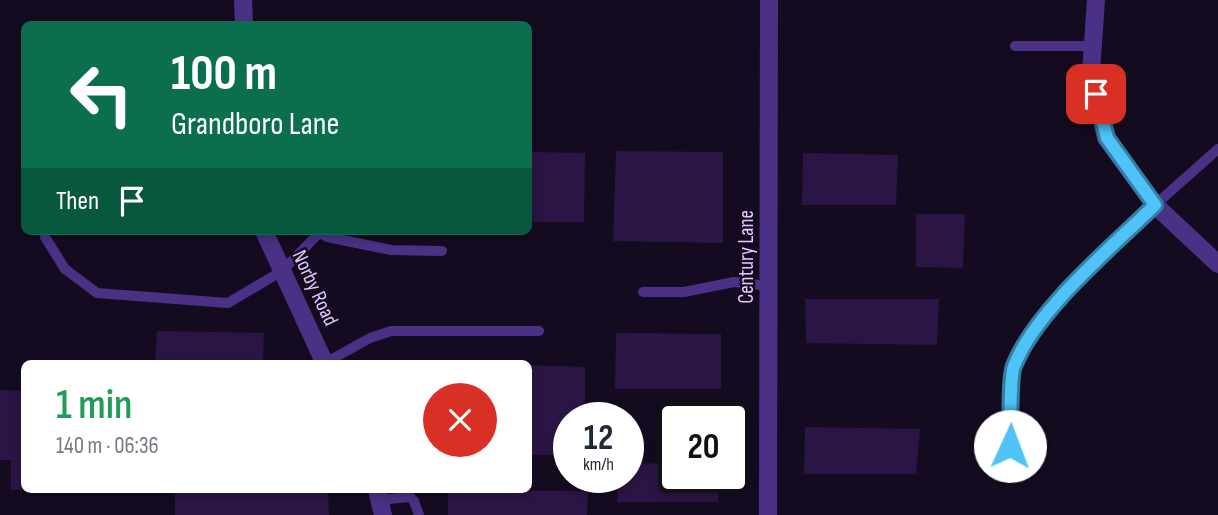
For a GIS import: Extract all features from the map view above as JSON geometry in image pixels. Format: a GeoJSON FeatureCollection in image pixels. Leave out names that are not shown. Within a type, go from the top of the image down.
{"type":"FeatureCollection","features":[{"type":"Feature","properties":{"kind":"street"},"geometry":{"type":"LineString","coordinates":[[243,0],[244,21]]}},
{"type":"Feature","properties":{"kind":"street","name":"Century Lane"},"geometry":{"type":"LineString","coordinates":[[768,515],[769,0]]}},
{"type":"Feature","properties":{"kind":"street"},"geometry":{"type":"LineString","coordinates":[[1096,0],[1091,72],[1107,138],[1155,205],[1218,264]]}},
{"type":"Feature","properties":{"kind":"street","name":"Norby Road"},"geometry":{"type":"LineString","coordinates":[[266,235],[324,360]]}},
{"type":"Feature","properties":{"kind":"lane"},"geometry":{"type":"LineString","coordinates":[[1015,46],[1093,46]]}},
{"type":"Feature","properties":{"kind":"lane"},"geometry":{"type":"LineString","coordinates":[[1009,472],[1012,368],[1031,334],[1074,284],[1155,205],[1218,149]]}},
{"type":"Feature","properties":{"kind":"lane"},"geometry":{"type":"LineString","coordinates":[[45,235],[65,269],[97,293],[228,303],[282,271],[318,235]]}},
{"type":"Feature","properties":{"kind":"lane"},"geometry":{"type":"LineString","coordinates":[[325,235],[391,250],[442,251]]}},
{"type":"Feature","properties":{"kind":"lane"},"geometry":{"type":"LineString","coordinates":[[643,292],[684,292],[734,282],[769,286]]}},
{"type":"Feature","properties":{"kind":"lane"},"geometry":{"type":"LineString","coordinates":[[330,360],[370,338],[391,331],[539,331]]}},
{"type":"Feature","properties":{"kind":"lane"},"geometry":{"type":"LineString","coordinates":[[380,503],[410,496],[419,515]]}},
{"type":"Feature","properties":{"kind":"building"},"geometry":{"type":"Polygon","coordinates":[[[616,151],[723,152],[723,243],[613,241],[616,151]]]}},
{"type":"Feature","properties":{"kind":"building"},"geometry":{"type":"Polygon","coordinates":[[[532,152],[585,153],[584,222],[532,222],[532,152]]]}},
{"type":"Feature","properties":{"kind":"building"},"geometry":{"type":"Polygon","coordinates":[[[803,153],[898,155],[896,205],[802,205],[803,153]]]}},
{"type":"Feature","properties":{"kind":"building"},"geometry":{"type":"Polygon","coordinates":[[[916,214],[965,214],[963,268],[916,267],[916,214]]]}},
{"type":"Feature","properties":{"kind":"building"},"geometry":{"type":"Polygon","coordinates":[[[805,299],[939,299],[937,345],[806,343],[805,299]]]}},
{"type":"Feature","properties":{"kind":"building"},"geometry":{"type":"Polygon","coordinates":[[[157,331],[264,333],[263,360],[155,360],[157,331]]]}},
{"type":"Feature","properties":{"kind":"building"},"geometry":{"type":"Polygon","coordinates":[[[616,333],[721,334],[721,389],[615,389],[616,333]]]}},
{"type":"Feature","properties":{"kind":"building"},"geometry":{"type":"Polygon","coordinates":[[[532,365],[585,367],[585,402],[553,402],[553,455],[532,455],[532,365]]]}},
{"type":"Feature","properties":{"kind":"building"},"geometry":{"type":"Polygon","coordinates":[[[0,390],[21,391],[21,490],[11,490],[11,460],[0,460],[0,390]]]}},
{"type":"Feature","properties":{"kind":"building"},"geometry":{"type":"Polygon","coordinates":[[[805,427],[920,429],[916,474],[804,474],[805,427]]]}},
{"type":"Feature","properties":{"kind":"building"},"geometry":{"type":"Polygon","coordinates":[[[644,463],[658,464],[658,493],[718,493],[718,502],[617,502],[617,493],[644,493],[644,463]]]}},
{"type":"Feature","properties":{"kind":"building"},"geometry":{"type":"Polygon","coordinates":[[[532,491],[588,493],[587,515],[448,515],[448,493],[532,493],[532,491]]]}},
{"type":"Feature","properties":{"kind":"building"},"geometry":{"type":"Polygon","coordinates":[[[175,493],[328,493],[329,515],[175,515],[175,493]]]}},
{"type":"Feature","properties":{"kind":"route"},"geometry":{"type":"LineString","coordinates":[[1010,446],[1012,368],[1031,334],[1074,284],[1155,205],[1107,138],[1096,94]]}}]}
